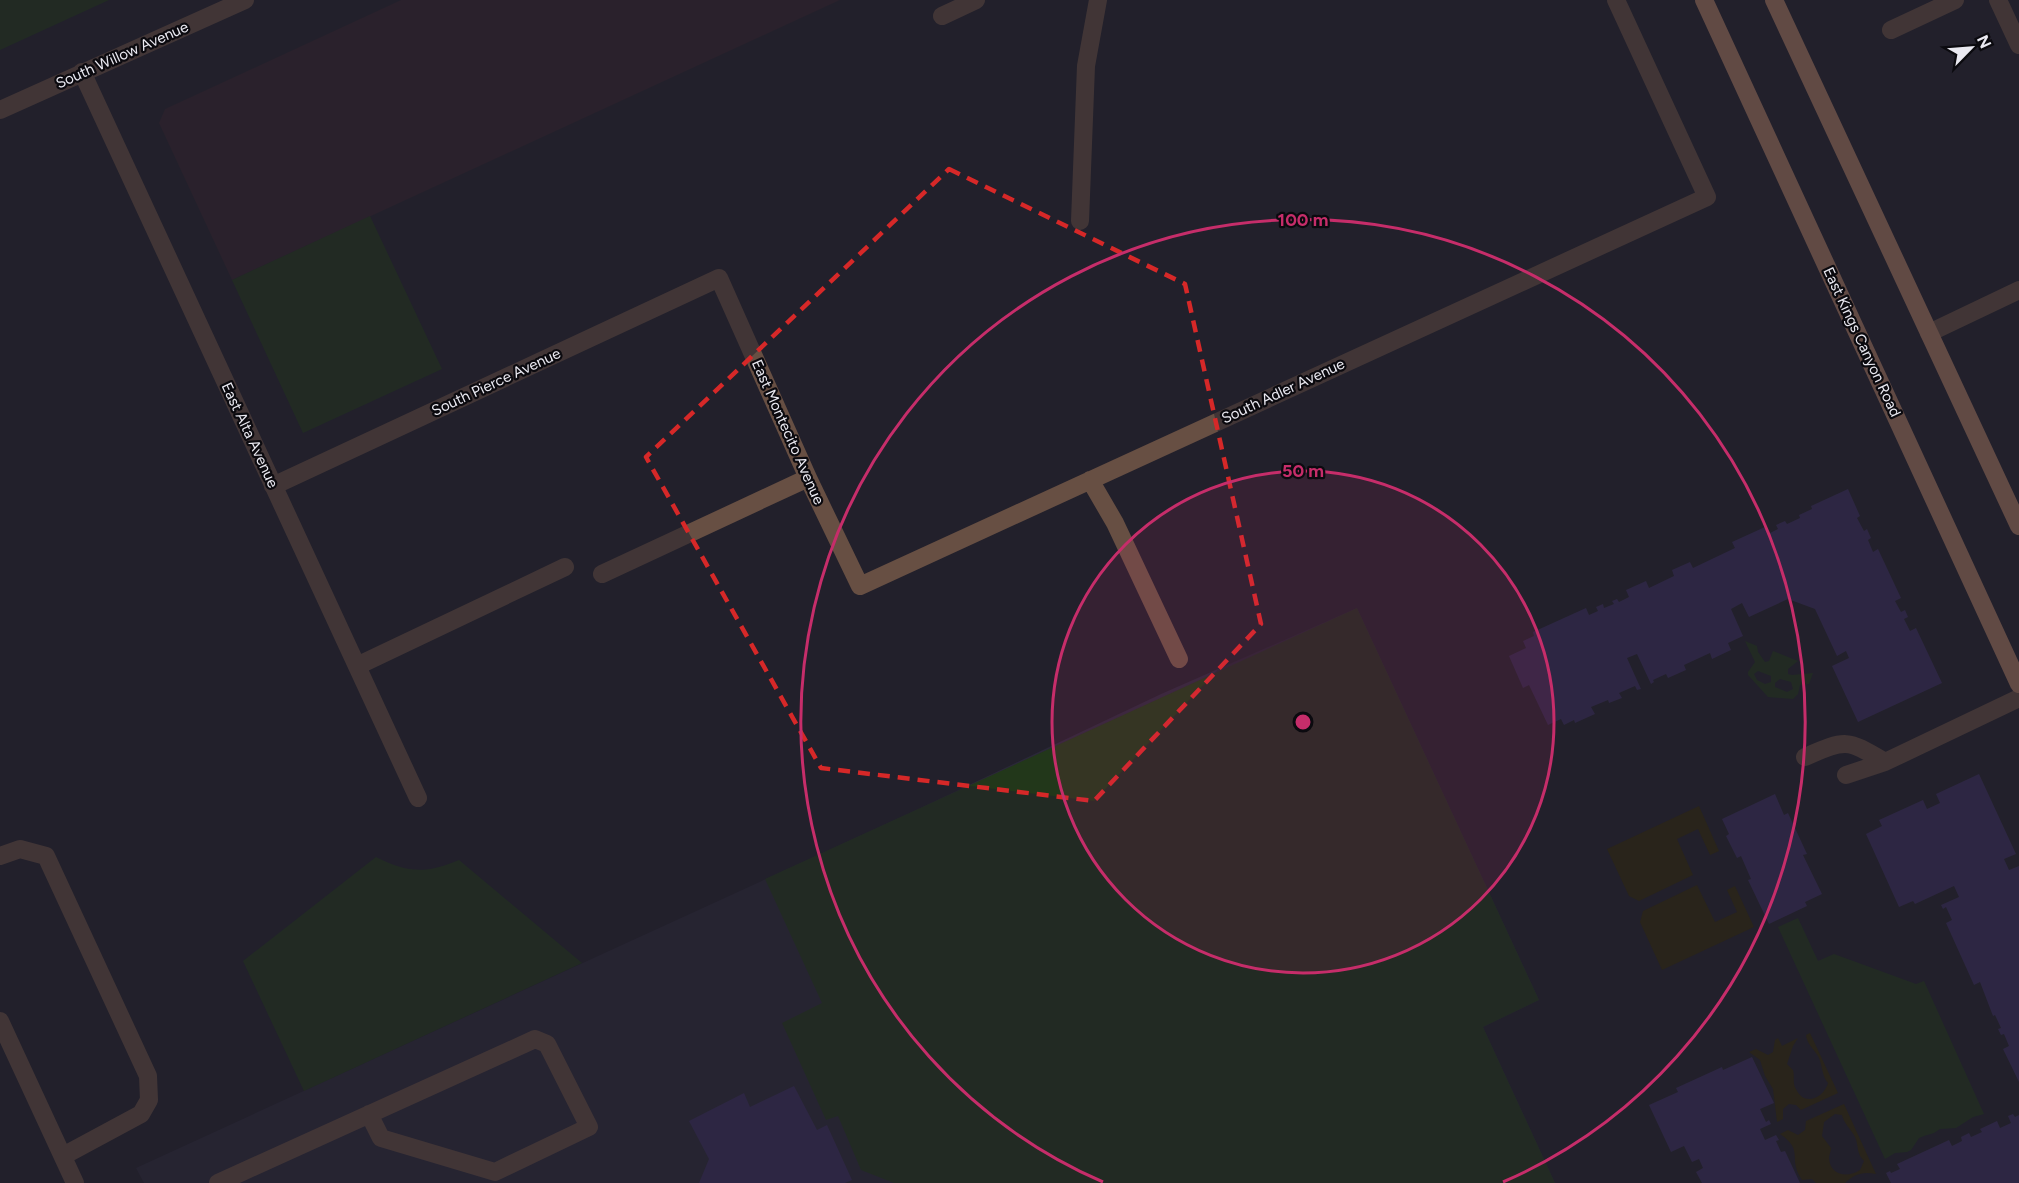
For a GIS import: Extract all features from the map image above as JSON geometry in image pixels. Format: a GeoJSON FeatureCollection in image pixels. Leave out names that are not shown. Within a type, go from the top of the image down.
{"type":"FeatureCollection","features":[{"type":"Feature","properties":{"kind":"main road","name":"East Kings Canyon Road"},"geometry":{"type":"LineString","coordinates":[[1704,0],[2019,684]]}},
{"type":"Feature","properties":{"kind":"main road"},"geometry":{"type":"LineString","coordinates":[[1774,0],[2019,526]]}},
{"type":"Feature","properties":{"kind":"street","name":"South Willow Avenue"},"geometry":{"type":"LineString","coordinates":[[0,110],[245,0]]}},
{"type":"Feature","properties":{"kind":"street"},"geometry":{"type":"LineString","coordinates":[[942,16],[976,0]]}},
{"type":"Feature","properties":{"kind":"street"},"geometry":{"type":"LineString","coordinates":[[1080,221],[1086,66],[1098,0]]}},
{"type":"Feature","properties":{"kind":"street","name":"South Adler Avenue"},"geometry":{"type":"LineString","coordinates":[[860,586],[1707,197],[1616,0]]}},
{"type":"Feature","properties":{"kind":"street"},"geometry":{"type":"LineString","coordinates":[[1891,30],[1955,0]]}},
{"type":"Feature","properties":{"kind":"street"},"geometry":{"type":"LineString","coordinates":[[1998,0],[2019,45]]}},
{"type":"Feature","properties":{"kind":"street","name":"East Alta Avenue"},"geometry":{"type":"LineString","coordinates":[[82,72],[418,798]]}},
{"type":"Feature","properties":{"kind":"street","name":"South Pierce Avenue"},"geometry":{"type":"LineString","coordinates":[[273,486],[719,278]]}},
{"type":"Feature","properties":{"kind":"street","name":"East Montecito Avenue"},"geometry":{"type":"LineString","coordinates":[[719,278],[808,478],[860,586]]}},
{"type":"Feature","properties":{"kind":"street"},"geometry":{"type":"LineString","coordinates":[[1929,333],[2019,290]]}},
{"type":"Feature","properties":{"kind":"street"},"geometry":{"type":"LineString","coordinates":[[602,574],[808,478]]}},
{"type":"Feature","properties":{"kind":"street"},"geometry":{"type":"LineString","coordinates":[[1090,480],[1115,523],[1179,659]]}},
{"type":"Feature","properties":{"kind":"street"},"geometry":{"type":"LineString","coordinates":[[357,666],[565,567]]}},
{"type":"Feature","properties":{"kind":"street"},"geometry":{"type":"LineString","coordinates":[[1846,775],[1885,762],[2019,698]]}},
{"type":"Feature","properties":{"kind":"street"},"geometry":{"type":"LineString","coordinates":[[1805,757],[1841,743],[1854,744],[1885,762]]}},
{"type":"Feature","properties":{"kind":"street"},"geometry":{"type":"LineString","coordinates":[[0,856],[20,849],[46,856],[148,1076],[150,1100],[141,1114],[63,1156]]}},
{"type":"Feature","properties":{"kind":"street"},"geometry":{"type":"LineString","coordinates":[[0,1021],[75,1183]]}},
{"type":"Feature","properties":{"kind":"street"},"geometry":{"type":"LineString","coordinates":[[218,1183],[369,1114],[535,1039],[547,1044],[589,1127],[495,1172],[381,1138],[369,1114]]}},
{"type":"Feature","properties":{"kind":"highlighted area"},"geometry":{"type":"Polygon","coordinates":[[[949,169],[1185,284],[1261,624],[1094,801],[821,768],[646,457],[949,169]]]}},
{"type":"Feature","properties":{"kind":"shaded area"},"geometry":{"type":"Polygon","coordinates":[[[401,0],[840,0],[232,280],[159,123],[165,109],[401,0]]]}},
{"type":"Feature","properties":{"kind":"shaded area"},"geometry":{"type":"Polygon","coordinates":[[[1357,608],[1539,1000],[1483,1027],[1555,1183],[144,1183],[136,1168],[912,812],[1161,694],[1357,608]]]}},
{"type":"Feature","properties":{"kind":"green space"},"geometry":{"type":"Polygon","coordinates":[[[0,0],[109,0],[0,50],[0,0]]]}},
{"type":"Feature","properties":{"kind":"green space"},"geometry":{"type":"Polygon","coordinates":[[[370,216],[442,369],[303,433],[232,280],[370,216]]]}},
{"type":"Feature","properties":{"kind":"green space"},"geometry":{"type":"Polygon","coordinates":[[[1357,608],[1539,1000],[1483,1027],[1555,1183],[894,1183],[861,1170],[838,1116],[826,1120],[782,1023],[822,1003],[765,879],[1357,608]]]}},
{"type":"Feature","properties":{"kind":"green space"},"geometry":{"type":"Polygon","coordinates":[[[1745,641],[1757,646],[1765,662],[1769,661],[1773,651],[1798,661],[1788,669],[1788,674],[1813,673],[1809,684],[1800,685],[1798,694],[1793,699],[1768,697],[1748,675],[1755,662],[1745,641]],[[1758,671],[1754,674],[1757,680],[1765,684],[1771,682],[1771,676],[1758,671]],[[1780,679],[1775,683],[1775,687],[1787,692],[1793,689],[1791,682],[1780,679]]]}},
{"type":"Feature","properties":{"kind":"green space"},"geometry":{"type":"Polygon","coordinates":[[[376,857],[397,866],[417,870],[436,868],[459,860],[582,963],[304,1091],[243,961],[376,857]]]}},
{"type":"Feature","properties":{"kind":"green space"},"geometry":{"type":"Polygon","coordinates":[[[1798,918],[1818,961],[1834,954],[1916,984],[1924,981],[1984,1114],[1973,1117],[1956,1128],[1940,1129],[1919,1138],[1911,1150],[1895,1153],[1885,1159],[1778,927],[1798,918]]]}},
{"type":"Feature","properties":{"kind":"sand"},"geometry":{"type":"Polygon","coordinates":[[[1699,806],[1719,851],[1710,855],[1698,829],[1677,839],[1693,875],[1639,901],[1629,896],[1607,849],[1699,806]]]}},
{"type":"Feature","properties":{"kind":"sand"},"geometry":{"type":"Polygon","coordinates":[[[1697,885],[1715,922],[1737,912],[1727,890],[1735,886],[1754,927],[1662,970],[1640,922],[1643,911],[1697,885]]]}},
{"type":"Feature","properties":{"kind":"sand"},"geometry":{"type":"Polygon","coordinates":[[[1810,1033],[1838,1093],[1801,1110],[1796,1105],[1789,1104],[1783,1109],[1783,1119],[1777,1122],[1773,1089],[1765,1076],[1760,1060],[1749,1052],[1756,1049],[1768,1055],[1773,1052],[1775,1040],[1778,1038],[1782,1046],[1798,1038],[1787,1064],[1793,1070],[1794,1084],[1800,1095],[1804,1098],[1813,1098],[1822,1093],[1828,1083],[1818,1056],[1808,1041],[1806,1035],[1810,1033]]]}},
{"type":"Feature","properties":{"kind":"sand"},"geometry":{"type":"Polygon","coordinates":[[[1844,1104],[1876,1174],[1859,1174],[1845,1183],[1816,1183],[1812,1179],[1802,1180],[1796,1166],[1792,1145],[1780,1134],[1788,1130],[1798,1135],[1805,1130],[1806,1121],[1844,1104]],[[1835,1114],[1824,1122],[1822,1136],[1831,1148],[1829,1158],[1833,1169],[1840,1174],[1850,1174],[1860,1170],[1864,1161],[1855,1137],[1842,1115],[1835,1114]]]}},
{"type":"Feature","properties":{"kind":"building"},"geometry":{"type":"Polygon","coordinates":[[[1848,489],[1860,516],[1857,518],[1864,531],[1867,529],[1871,538],[1868,540],[1873,552],[1878,549],[1901,598],[1895,601],[1901,612],[1905,610],[1908,617],[1904,619],[1910,631],[1916,628],[1942,683],[1858,722],[1832,666],[1849,658],[1846,651],[1837,656],[1815,609],[1788,599],[1749,617],[1742,603],[1731,609],[1743,636],[1728,643],[1731,650],[1712,659],[1710,653],[1684,665],[1686,670],[1668,678],[1666,674],[1653,680],[1651,684],[1637,654],[1627,658],[1641,689],[1637,690],[1635,686],[1619,693],[1622,698],[1609,703],[1608,700],[1591,707],[1595,714],[1575,723],[1574,720],[1564,725],[1561,719],[1548,725],[1529,685],[1523,688],[1509,656],[1526,648],[1523,641],[1534,636],[1533,632],[1586,608],[1589,615],[1598,611],[1596,607],[1603,604],[1604,608],[1614,604],[1612,601],[1617,599],[1619,602],[1629,597],[1626,590],[1646,581],[1649,588],[1674,576],[1672,570],[1690,562],[1693,568],[1735,548],[1732,542],[1765,527],[1768,534],[1778,529],[1776,525],[1785,521],[1787,524],[1800,518],[1799,515],[1812,509],[1811,506],[1848,489]]]}},
{"type":"Feature","properties":{"kind":"building"},"geometry":{"type":"Polygon","coordinates":[[[1979,774],[2016,854],[2004,859],[2009,870],[2019,866],[2019,1082],[2003,1049],[2009,1046],[2004,1034],[2001,1035],[1998,1029],[2001,1028],[1995,1015],[1993,1016],[1980,982],[1974,985],[1946,923],[1952,920],[1946,907],[1943,909],[1941,905],[1959,897],[1954,886],[1915,904],[1913,901],[1899,907],[1866,834],[1882,826],[1879,820],[1923,800],[1927,809],[1940,803],[1936,794],[1979,774]]]}},
{"type":"Feature","properties":{"kind":"building"},"geometry":{"type":"Polygon","coordinates":[[[1775,794],[1784,815],[1788,813],[1807,854],[1803,855],[1822,894],[1805,902],[1807,906],[1769,924],[1748,880],[1751,879],[1741,856],[1737,858],[1726,836],[1729,834],[1722,819],[1775,794]]]}},
{"type":"Feature","properties":{"kind":"building"},"geometry":{"type":"Polygon","coordinates":[[[1752,1057],[1774,1103],[1760,1109],[1766,1122],[1769,1120],[1771,1124],[1760,1129],[1765,1140],[1776,1135],[1781,1152],[1785,1151],[1800,1183],[1702,1183],[1696,1172],[1703,1168],[1699,1159],[1692,1162],[1684,1146],[1671,1152],[1649,1105],[1678,1092],[1676,1088],[1722,1067],[1723,1070],[1752,1057]]]}},
{"type":"Feature","properties":{"kind":"building"},"geometry":{"type":"Polygon","coordinates":[[[794,1086],[817,1130],[827,1125],[852,1180],[845,1183],[699,1183],[709,1159],[689,1121],[744,1093],[750,1107],[794,1086]]]}},
{"type":"Feature","properties":{"kind":"building"},"geometry":{"type":"Polygon","coordinates":[[[2013,1114],[2015,1117],[2019,1115],[2019,1183],[1891,1183],[1886,1173],[1900,1169],[1897,1164],[1949,1140],[1952,1146],[1962,1141],[1961,1137],[1969,1133],[1971,1137],[1982,1132],[1980,1129],[1997,1121],[2000,1128],[2011,1123],[2008,1116],[2013,1114]]]}}]}
